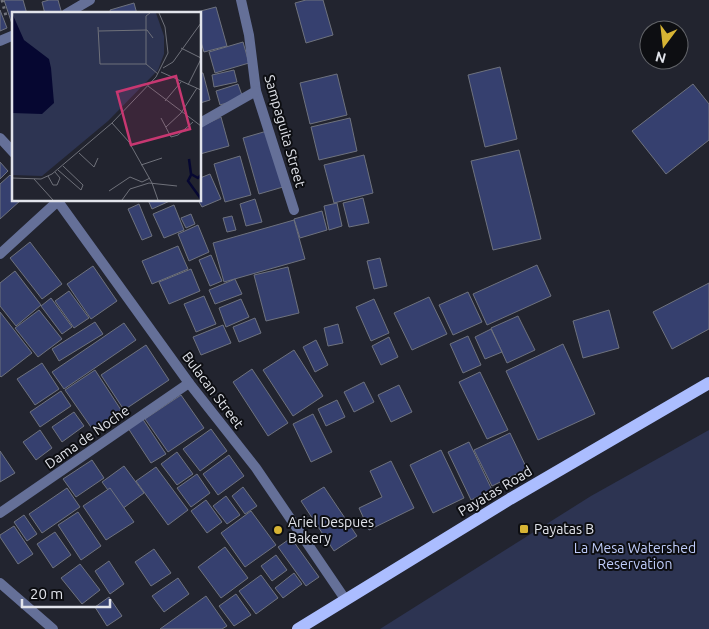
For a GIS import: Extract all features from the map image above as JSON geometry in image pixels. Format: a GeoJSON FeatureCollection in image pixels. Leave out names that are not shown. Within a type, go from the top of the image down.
{"type":"FeatureCollection","features":[{"type":"Feature","properties":{"kind":"main road","name":"Payatas Road"},"geometry":{"type":"LineString","coordinates":[[298,629],[510,498],[709,382]]}},
{"type":"Feature","properties":{"kind":"street"},"geometry":{"type":"LineString","coordinates":[[69,12],[90,0]]}},
{"type":"Feature","properties":{"kind":"street","name":"Sampaguita Street"},"geometry":{"type":"LineString","coordinates":[[241,0],[249,35],[256,92],[294,210]]}},
{"type":"Feature","properties":{"kind":"street"},"geometry":{"type":"LineString","coordinates":[[0,41],[12,36]]}},
{"type":"Feature","properties":{"kind":"street"},"geometry":{"type":"LineString","coordinates":[[201,121],[256,92]]}},
{"type":"Feature","properties":{"kind":"street"},"geometry":{"type":"LineString","coordinates":[[0,138],[12,151]]}},
{"type":"Feature","properties":{"kind":"street"},"geometry":{"type":"LineString","coordinates":[[0,254],[57,201]]}},
{"type":"Feature","properties":{"kind":"street","name":"Bulacan Street"},"geometry":{"type":"LineString","coordinates":[[59,201],[189,383],[256,468],[345,599]]}},
{"type":"Feature","properties":{"kind":"street","name":"Dama de Noche"},"geometry":{"type":"LineString","coordinates":[[0,513],[189,383]]}},
{"type":"Feature","properties":{"kind":"street"},"geometry":{"type":"LineString","coordinates":[[0,583],[53,629]]}},
{"type":"Feature","properties":{"kind":"green space","name":"La Mesa Watershed Reservation"},"geometry":{"type":"Polygon","coordinates":[[[709,430],[709,629],[380,629],[591,496],[709,430]]]}},
{"type":"Feature","properties":{"kind":"building"},"geometry":{"type":"Polygon","coordinates":[[[4,0],[23,0],[26,12],[12,12],[12,24],[4,0]]]}},
{"type":"Feature","properties":{"kind":"building"},"geometry":{"type":"Polygon","coordinates":[[[58,0],[61,12],[44,12],[42,2],[58,0]]]}},
{"type":"Feature","properties":{"kind":"building"},"geometry":{"type":"Polygon","coordinates":[[[306,0],[323,0],[333,35],[306,43],[295,3],[306,0]]]}},
{"type":"Feature","properties":{"kind":"building"},"geometry":{"type":"Polygon","coordinates":[[[134,3],[136,12],[110,12],[110,10],[134,3]]]}},
{"type":"Feature","properties":{"kind":"building"},"geometry":{"type":"Polygon","coordinates":[[[216,7],[227,46],[204,52],[201,42],[201,12],[197,12],[216,7]]]}},
{"type":"Feature","properties":{"kind":"building"},"geometry":{"type":"Polygon","coordinates":[[[0,10],[7,28],[0,31],[0,10]]]}},
{"type":"Feature","properties":{"kind":"building"},"geometry":{"type":"Polygon","coordinates":[[[243,42],[249,63],[215,73],[209,52],[243,42]]]}},
{"type":"Feature","properties":{"kind":"building"},"geometry":{"type":"Polygon","coordinates":[[[500,67],[517,139],[485,147],[468,75],[500,67]]]}},
{"type":"Feature","properties":{"kind":"building"},"geometry":{"type":"Polygon","coordinates":[[[234,70],[237,82],[214,87],[212,75],[234,70]]]}},
{"type":"Feature","properties":{"kind":"building"},"geometry":{"type":"Polygon","coordinates":[[[201,73],[203,73],[210,100],[201,103],[201,73]]]}},
{"type":"Feature","properties":{"kind":"building"},"geometry":{"type":"Polygon","coordinates":[[[337,74],[347,115],[310,124],[300,83],[337,74]]]}},
{"type":"Feature","properties":{"kind":"building"},"geometry":{"type":"Polygon","coordinates":[[[238,84],[243,98],[220,105],[216,91],[238,84]]]}},
{"type":"Feature","properties":{"kind":"building"},"geometry":{"type":"Polygon","coordinates":[[[693,84],[709,104],[709,140],[666,174],[632,131],[693,84]]]}},
{"type":"Feature","properties":{"kind":"building"},"geometry":{"type":"Polygon","coordinates":[[[221,117],[229,146],[201,154],[201,127],[221,117]]]}},
{"type":"Feature","properties":{"kind":"building"},"geometry":{"type":"Polygon","coordinates":[[[350,118],[357,151],[319,160],[311,127],[350,118]]]}},
{"type":"Feature","properties":{"kind":"building"},"geometry":{"type":"Polygon","coordinates":[[[267,131],[283,187],[259,194],[243,138],[267,131]]]}},
{"type":"Feature","properties":{"kind":"building"},"geometry":{"type":"Polygon","coordinates":[[[519,150],[541,239],[493,250],[471,161],[519,150]]]}},
{"type":"Feature","properties":{"kind":"building"},"geometry":{"type":"Polygon","coordinates":[[[364,155],[373,193],[334,203],[324,165],[364,155]]]}},
{"type":"Feature","properties":{"kind":"building"},"geometry":{"type":"Polygon","coordinates":[[[240,156],[251,195],[225,202],[214,164],[240,156]]]}},
{"type":"Feature","properties":{"kind":"building"},"geometry":{"type":"Polygon","coordinates":[[[0,162],[8,171],[0,179],[0,162]]]}},
{"type":"Feature","properties":{"kind":"building"},"geometry":{"type":"Polygon","coordinates":[[[210,174],[221,199],[202,207],[199,201],[201,201],[201,178],[210,174]]]}},
{"type":"Feature","properties":{"kind":"building"},"geometry":{"type":"Polygon","coordinates":[[[10,175],[12,177],[12,201],[20,201],[0,219],[0,184],[10,175]]]}},
{"type":"Feature","properties":{"kind":"building"},"geometry":{"type":"Polygon","coordinates":[[[363,198],[369,223],[349,227],[343,203],[363,198]]]}},
{"type":"Feature","properties":{"kind":"building"},"geometry":{"type":"Polygon","coordinates":[[[255,199],[262,222],[246,226],[240,204],[255,199]]]}},
{"type":"Feature","properties":{"kind":"building"},"geometry":{"type":"Polygon","coordinates":[[[148,201],[170,201],[152,209],[148,201]]]}},
{"type":"Feature","properties":{"kind":"building"},"geometry":{"type":"Polygon","coordinates":[[[337,203],[342,226],[329,230],[324,206],[337,203]]]}},
{"type":"Feature","properties":{"kind":"building"},"geometry":{"type":"Polygon","coordinates":[[[139,204],[152,236],[142,240],[128,209],[139,204]]]}},
{"type":"Feature","properties":{"kind":"building"},"geometry":{"type":"Polygon","coordinates":[[[174,205],[184,230],[164,238],[153,214],[174,205]]]}},
{"type":"Feature","properties":{"kind":"building"},"geometry":{"type":"Polygon","coordinates":[[[322,211],[327,230],[300,238],[294,219],[322,211]]]}},
{"type":"Feature","properties":{"kind":"building"},"geometry":{"type":"Polygon","coordinates":[[[191,214],[195,224],[186,228],[181,218],[191,214]]]}},
{"type":"Feature","properties":{"kind":"building"},"geometry":{"type":"Polygon","coordinates":[[[232,216],[236,230],[227,232],[223,218],[232,216]]]}},
{"type":"Feature","properties":{"kind":"building"},"geometry":{"type":"Polygon","coordinates":[[[294,220],[305,259],[224,282],[213,243],[294,220]]]}},
{"type":"Feature","properties":{"kind":"building"},"geometry":{"type":"Polygon","coordinates":[[[198,225],[209,252],[189,261],[178,234],[198,225]]]}},
{"type":"Feature","properties":{"kind":"building"},"geometry":{"type":"Polygon","coordinates":[[[30,242],[62,284],[42,299],[10,258],[30,242]]]}},
{"type":"Feature","properties":{"kind":"building"},"geometry":{"type":"Polygon","coordinates":[[[178,246],[188,269],[152,284],[142,261],[178,246]]]}},
{"type":"Feature","properties":{"kind":"building"},"geometry":{"type":"Polygon","coordinates":[[[211,255],[222,281],[210,286],[199,260],[211,255]]]}},
{"type":"Feature","properties":{"kind":"building"},"geometry":{"type":"Polygon","coordinates":[[[380,258],[387,286],[374,289],[367,261],[380,258]]]}},
{"type":"Feature","properties":{"kind":"building"},"geometry":{"type":"Polygon","coordinates":[[[537,265],[551,296],[487,325],[473,294],[537,265]]]}},
{"type":"Feature","properties":{"kind":"building"},"geometry":{"type":"Polygon","coordinates":[[[93,266],[117,301],[91,319],[67,284],[93,266]]]}},
{"type":"Feature","properties":{"kind":"building"},"geometry":{"type":"Polygon","coordinates":[[[288,267],[299,313],[266,321],[254,275],[288,267]]]}},
{"type":"Feature","properties":{"kind":"building"},"geometry":{"type":"Polygon","coordinates":[[[191,269],[200,291],[169,304],[159,282],[191,269]]]}},
{"type":"Feature","properties":{"kind":"building"},"geometry":{"type":"Polygon","coordinates":[[[15,271],[41,305],[16,326],[0,306],[0,283],[15,271]]]}},
{"type":"Feature","properties":{"kind":"building"},"geometry":{"type":"Polygon","coordinates":[[[235,279],[242,294],[215,304],[209,290],[235,279]]]}},
{"type":"Feature","properties":{"kind":"building"},"geometry":{"type":"Polygon","coordinates":[[[709,283],[709,329],[672,349],[653,312],[709,283]]]}},
{"type":"Feature","properties":{"kind":"building"},"geometry":{"type":"Polygon","coordinates":[[[69,291],[89,318],[74,328],[55,301],[69,291]]]}},
{"type":"Feature","properties":{"kind":"building"},"geometry":{"type":"Polygon","coordinates":[[[468,292],[482,322],[453,335],[439,305],[468,292]]]}},
{"type":"Feature","properties":{"kind":"building"},"geometry":{"type":"Polygon","coordinates":[[[204,296],[216,324],[196,332],[184,304],[204,296]]]}},
{"type":"Feature","properties":{"kind":"building"},"geometry":{"type":"Polygon","coordinates":[[[429,297],[447,334],[412,350],[394,313],[429,297]]]}},
{"type":"Feature","properties":{"kind":"building"},"geometry":{"type":"Polygon","coordinates":[[[51,298],[72,327],[62,334],[41,306],[51,298]]]}},
{"type":"Feature","properties":{"kind":"building"},"geometry":{"type":"Polygon","coordinates":[[[241,299],[249,317],[226,327],[219,308],[241,299]]]}},
{"type":"Feature","properties":{"kind":"building"},"geometry":{"type":"Polygon","coordinates":[[[374,299],[389,333],[371,341],[356,307],[374,299]]]}},
{"type":"Feature","properties":{"kind":"building"},"geometry":{"type":"Polygon","coordinates":[[[39,310],[62,339],[38,357],[15,328],[39,310]]]}},
{"type":"Feature","properties":{"kind":"building"},"geometry":{"type":"Polygon","coordinates":[[[609,310],[619,348],[583,358],[573,321],[609,310]]]}},
{"type":"Feature","properties":{"kind":"building"},"geometry":{"type":"Polygon","coordinates":[[[0,312],[32,353],[1,377],[0,376],[0,312]]]}},
{"type":"Feature","properties":{"kind":"building"},"geometry":{"type":"Polygon","coordinates":[[[518,316],[535,350],[507,363],[491,328],[518,316]]]}},
{"type":"Feature","properties":{"kind":"building"},"geometry":{"type":"Polygon","coordinates":[[[255,318],[261,333],[239,342],[233,327],[255,318]]]}},
{"type":"Feature","properties":{"kind":"building"},"geometry":{"type":"Polygon","coordinates":[[[95,322],[103,334],[59,361],[52,349],[95,322]]]}},
{"type":"Feature","properties":{"kind":"building"},"geometry":{"type":"Polygon","coordinates":[[[124,323],[136,340],[64,389],[52,372],[124,323]]]}},
{"type":"Feature","properties":{"kind":"building"},"geometry":{"type":"Polygon","coordinates":[[[338,324],[343,343],[328,346],[324,328],[338,324]]]}},
{"type":"Feature","properties":{"kind":"building"},"geometry":{"type":"Polygon","coordinates":[[[223,325],[231,343],[201,355],[193,337],[223,325]]]}},
{"type":"Feature","properties":{"kind":"building"},"geometry":{"type":"Polygon","coordinates":[[[491,329],[502,352],[485,359],[475,337],[491,329]]]}},
{"type":"Feature","properties":{"kind":"building"},"geometry":{"type":"Polygon","coordinates":[[[468,336],[481,365],[463,373],[450,344],[468,336]]]}},
{"type":"Feature","properties":{"kind":"building"},"geometry":{"type":"Polygon","coordinates":[[[389,337],[398,357],[381,365],[372,346],[389,337]]]}},
{"type":"Feature","properties":{"kind":"building"},"geometry":{"type":"Polygon","coordinates":[[[316,340],[328,365],[315,372],[303,347],[316,340]]]}},
{"type":"Feature","properties":{"kind":"building"},"geometry":{"type":"Polygon","coordinates":[[[563,344],[595,414],[538,440],[506,371],[563,344]]]}},
{"type":"Feature","properties":{"kind":"building"},"geometry":{"type":"Polygon","coordinates":[[[146,345],[169,380],[124,410],[101,375],[146,345]]]}},
{"type":"Feature","properties":{"kind":"building"},"geometry":{"type":"Polygon","coordinates":[[[294,350],[323,396],[293,416],[263,370],[294,350]]]}},
{"type":"Feature","properties":{"kind":"building"},"geometry":{"type":"Polygon","coordinates":[[[42,363],[59,389],[35,405],[17,379],[42,363]]]}},
{"type":"Feature","properties":{"kind":"building"},"geometry":{"type":"Polygon","coordinates":[[[252,369],[288,423],[268,436],[233,382],[252,369]]]}},
{"type":"Feature","properties":{"kind":"building"},"geometry":{"type":"Polygon","coordinates":[[[95,370],[121,410],[93,430],[65,390],[95,370]]]}},
{"type":"Feature","properties":{"kind":"building"},"geometry":{"type":"Polygon","coordinates":[[[480,372],[508,430],[487,439],[459,382],[480,372]]]}},
{"type":"Feature","properties":{"kind":"building"},"geometry":{"type":"Polygon","coordinates":[[[364,382],[374,402],[354,412],[344,392],[364,382]]]}},
{"type":"Feature","properties":{"kind":"building"},"geometry":{"type":"Polygon","coordinates":[[[399,385],[412,412],[391,422],[378,395],[399,385]]]}},
{"type":"Feature","properties":{"kind":"building"},"geometry":{"type":"Polygon","coordinates":[[[61,391],[71,406],[40,427],[30,412],[61,391]]]}},
{"type":"Feature","properties":{"kind":"building"},"geometry":{"type":"Polygon","coordinates":[[[181,395],[204,428],[168,452],[145,419],[181,395]]]}},
{"type":"Feature","properties":{"kind":"building"},"geometry":{"type":"Polygon","coordinates":[[[337,400],[345,417],[326,426],[318,409],[337,400]]]}},
{"type":"Feature","properties":{"kind":"building"},"geometry":{"type":"Polygon","coordinates":[[[74,412],[84,426],[62,442],[52,427],[74,412]]]}},
{"type":"Feature","properties":{"kind":"building"},"geometry":{"type":"Polygon","coordinates":[[[313,414],[332,452],[311,462],[293,424],[313,414]]]}},
{"type":"Feature","properties":{"kind":"building"},"geometry":{"type":"Polygon","coordinates":[[[142,418],[166,454],[151,463],[128,428],[142,418]]]}},
{"type":"Feature","properties":{"kind":"building"},"geometry":{"type":"Polygon","coordinates":[[[211,429],[227,451],[200,471],[183,449],[211,429]]]}},
{"type":"Feature","properties":{"kind":"building"},"geometry":{"type":"Polygon","coordinates":[[[40,430],[52,448],[36,460],[23,442],[40,430]]]}},
{"type":"Feature","properties":{"kind":"building"},"geometry":{"type":"Polygon","coordinates":[[[510,433],[527,469],[492,486],[474,450],[510,433]]]}},
{"type":"Feature","properties":{"kind":"building"},"geometry":{"type":"Polygon","coordinates":[[[469,442],[492,490],[471,500],[448,452],[469,442]]]}},
{"type":"Feature","properties":{"kind":"building"},"geometry":{"type":"Polygon","coordinates":[[[441,450],[464,498],[433,513],[410,465],[441,450]]]}},
{"type":"Feature","properties":{"kind":"building"},"geometry":{"type":"Polygon","coordinates":[[[0,451],[15,473],[0,482],[0,451]]]}},
{"type":"Feature","properties":{"kind":"building"},"geometry":{"type":"Polygon","coordinates":[[[177,452],[193,474],[177,485],[161,464],[177,452]]]}},
{"type":"Feature","properties":{"kind":"building"},"geometry":{"type":"Polygon","coordinates":[[[229,455],[244,476],[218,495],[203,474],[229,455]]]}},
{"type":"Feature","properties":{"kind":"building"},"geometry":{"type":"Polygon","coordinates":[[[92,460],[104,478],[76,497],[63,479],[92,460]]]}},
{"type":"Feature","properties":{"kind":"building"},"geometry":{"type":"Polygon","coordinates":[[[391,461],[414,508],[369,530],[359,508],[382,497],[370,471],[391,461]]]}},
{"type":"Feature","properties":{"kind":"building"},"geometry":{"type":"Polygon","coordinates":[[[124,466],[144,493],[122,509],[102,482],[124,466]]]}},
{"type":"Feature","properties":{"kind":"building"},"geometry":{"type":"Polygon","coordinates":[[[156,467],[188,510],[168,525],[136,481],[156,467]]]}},
{"type":"Feature","properties":{"kind":"building"},"geometry":{"type":"Polygon","coordinates":[[[197,474],[210,493],[191,507],[177,488],[197,474]]]}},
{"type":"Feature","properties":{"kind":"building"},"geometry":{"type":"Polygon","coordinates":[[[243,487],[257,506],[245,514],[232,496],[243,487]]]}},
{"type":"Feature","properties":{"kind":"building"},"geometry":{"type":"Polygon","coordinates":[[[324,487],[357,536],[334,551],[301,501],[324,487]]]}},
{"type":"Feature","properties":{"kind":"building"},"geometry":{"type":"Polygon","coordinates":[[[67,488],[80,507],[42,533],[29,514],[67,488]]]}},
{"type":"Feature","properties":{"kind":"building"},"geometry":{"type":"Polygon","coordinates":[[[110,488],[134,522],[106,540],[83,506],[110,488]]]}},
{"type":"Feature","properties":{"kind":"building"},"geometry":{"type":"Polygon","coordinates":[[[226,496],[240,515],[227,524],[213,506],[226,496]]]}},
{"type":"Feature","properties":{"kind":"building"},"geometry":{"type":"Polygon","coordinates":[[[206,500],[222,522],[207,533],[191,511],[206,500]]]}},
{"type":"Feature","properties":{"kind":"building"},"geometry":{"type":"Polygon","coordinates":[[[251,511],[276,545],[245,567],[221,533],[251,511]]]}},
{"type":"Feature","properties":{"kind":"building"},"geometry":{"type":"Polygon","coordinates":[[[78,512],[101,546],[81,560],[58,525],[78,512]]]}},
{"type":"Feature","properties":{"kind":"building"},"geometry":{"type":"Polygon","coordinates":[[[24,515],[37,534],[27,541],[14,522],[24,515]]]}},
{"type":"Feature","properties":{"kind":"building"},"geometry":{"type":"Polygon","coordinates":[[[14,526],[33,554],[18,564],[0,537],[0,535],[14,526]]]}},
{"type":"Feature","properties":{"kind":"building"},"geometry":{"type":"Polygon","coordinates":[[[55,532],[71,555],[53,568],[37,544],[55,532]]]}},
{"type":"Feature","properties":{"kind":"building"},"geometry":{"type":"Polygon","coordinates":[[[291,538],[319,577],[306,586],[278,547],[291,538]]]}},
{"type":"Feature","properties":{"kind":"building"},"geometry":{"type":"Polygon","coordinates":[[[225,547],[248,578],[221,598],[198,567],[225,547]]]}},
{"type":"Feature","properties":{"kind":"building"},"geometry":{"type":"Polygon","coordinates":[[[154,549],[171,573],[151,586],[135,562],[154,549]]]}},
{"type":"Feature","properties":{"kind":"building"},"geometry":{"type":"Polygon","coordinates":[[[276,555],[287,570],[272,581],[261,566],[276,555]]]}},
{"type":"Feature","properties":{"kind":"building"},"geometry":{"type":"Polygon","coordinates":[[[109,561],[124,584],[110,594],[95,571],[109,561]]]}},
{"type":"Feature","properties":{"kind":"building"},"geometry":{"type":"Polygon","coordinates":[[[80,564],[100,590],[82,604],[61,578],[80,564]]]}},
{"type":"Feature","properties":{"kind":"building"},"geometry":{"type":"Polygon","coordinates":[[[294,573],[302,584],[283,598],[275,588],[294,573]]]}},
{"type":"Feature","properties":{"kind":"building"},"geometry":{"type":"Polygon","coordinates":[[[261,575],[278,598],[256,614],[239,591],[261,575]]]}},
{"type":"Feature","properties":{"kind":"building"},"geometry":{"type":"Polygon","coordinates":[[[178,578],[189,594],[164,612],[152,596],[178,578]]]}},
{"type":"Feature","properties":{"kind":"building"},"geometry":{"type":"Polygon","coordinates":[[[236,594],[251,615],[234,626],[219,606],[236,594]]]}},
{"type":"Feature","properties":{"kind":"building"},"geometry":{"type":"Polygon","coordinates":[[[206,596],[227,626],[222,629],[160,629],[206,596]]]}},
{"type":"Feature","properties":{"kind":"building"},"geometry":{"type":"Polygon","coordinates":[[[109,597],[122,616],[107,626],[95,607],[109,597]]]}},
{"type":"Feature","properties":{"kind":"place","name":"Payatas B"},"geometry":{"type":"Point","coordinates":[524,529]}},
{"type":"Feature","properties":{"kind":"place","name":"Ariel Despues Bakery"},"geometry":{"type":"Point","coordinates":[278,530]}}]}
